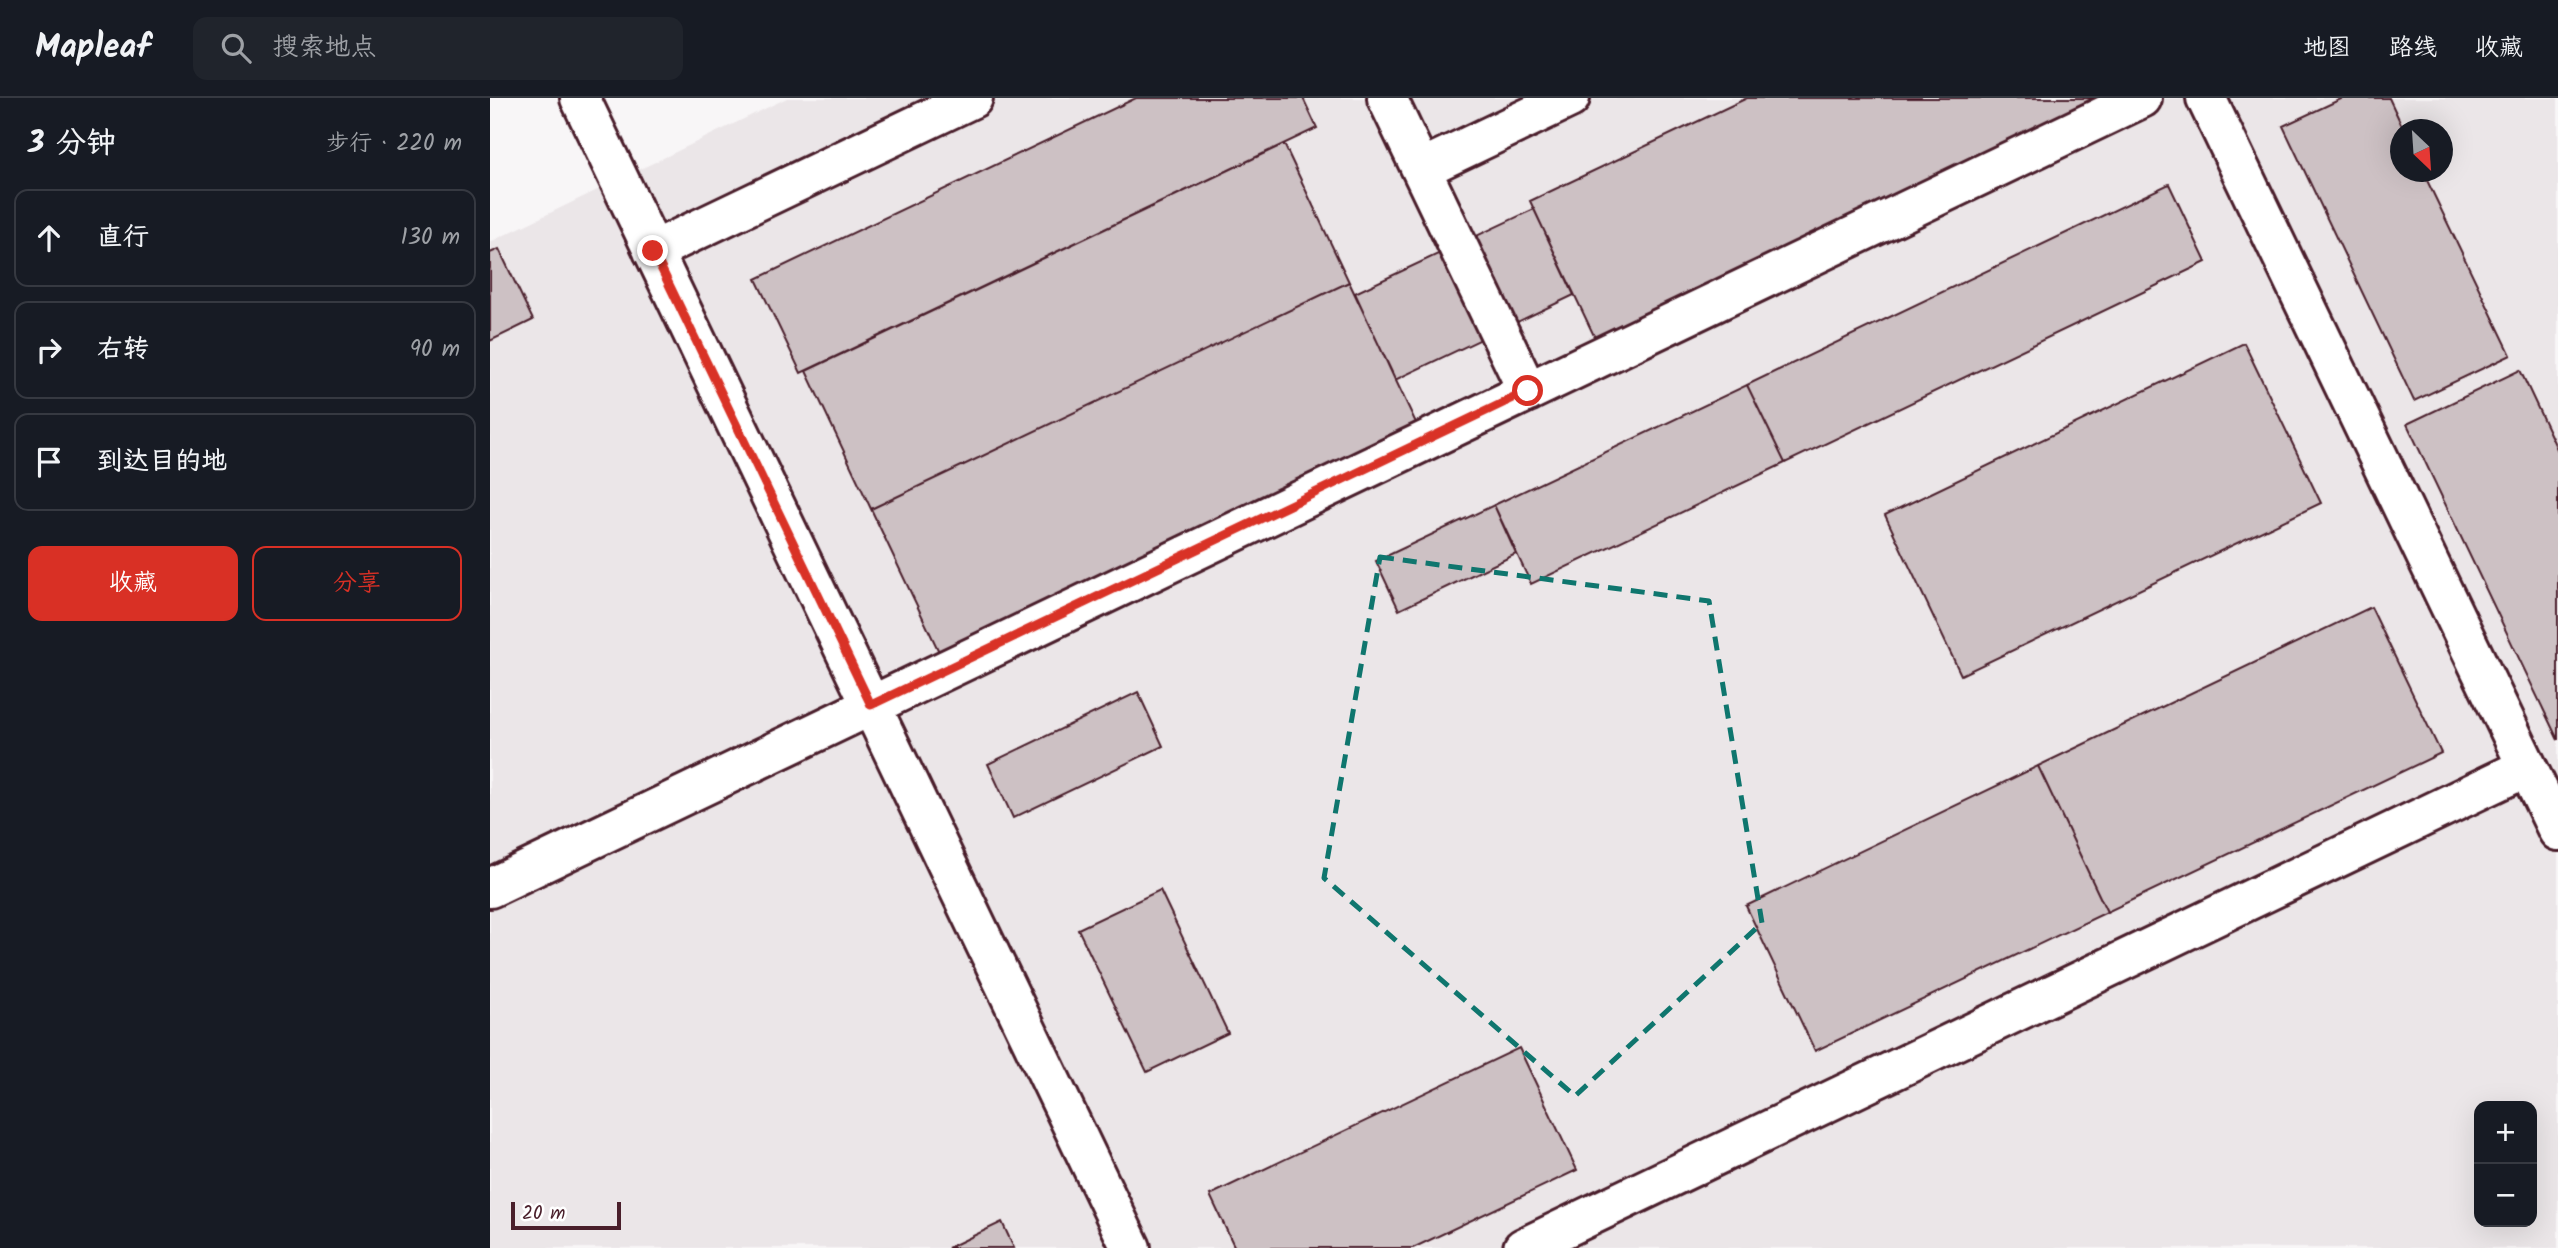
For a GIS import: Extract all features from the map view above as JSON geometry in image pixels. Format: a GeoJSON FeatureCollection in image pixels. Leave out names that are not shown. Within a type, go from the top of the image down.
{"type":"FeatureCollection","features":[{"type":"Feature","properties":{"kind":"lane"},"geometry":{"type":"LineString","coordinates":[[580,98],[1131,1248]]}},
{"type":"Feature","properties":{"kind":"lane"},"geometry":{"type":"LineString","coordinates":[[653,251],[973,98]]}},
{"type":"Feature","properties":{"kind":"lane"},"geometry":{"type":"LineString","coordinates":[[1387,98],[1528,391]]}},
{"type":"Feature","properties":{"kind":"lane"},"geometry":{"type":"LineString","coordinates":[[1421,169],[1570,98]]}},
{"type":"Feature","properties":{"kind":"lane"},"geometry":{"type":"LineString","coordinates":[[490,888],[2142,98]]}},
{"type":"Feature","properties":{"kind":"lane"},"geometry":{"type":"LineString","coordinates":[[2207,98],[2558,831]]}},
{"type":"Feature","properties":{"kind":"lane"},"geometry":{"type":"LineString","coordinates":[[1523,1248],[2527,767]]}},
{"type":"Feature","properties":{"kind":"highlighted area"},"geometry":{"type":"Polygon","coordinates":[[[1380,557],[1709,601],[1762,923],[1575,1096],[1324,878],[1380,557]]]}},
{"type":"Feature","properties":{"kind":"shaded area"},"geometry":{"type":"Polygon","coordinates":[[[787,98],[2558,98],[2558,1248],[490,1248],[490,242],[787,98]]]}},
{"type":"Feature","properties":{"kind":"building"},"geometry":{"type":"Polygon","coordinates":[[[1136,98],[1303,98],[1317,128],[801,373],[756,279],[1136,98]]]}},
{"type":"Feature","properties":{"kind":"building"},"geometry":{"type":"Polygon","coordinates":[[[1747,98],[2106,98],[1596,340],[1530,201],[1747,98]]]}},
{"type":"Feature","properties":{"kind":"building"},"geometry":{"type":"Polygon","coordinates":[[[2343,98],[2389,98],[2399,119],[2390,119],[2390,182],[2428,182],[2511,355],[2414,401],[2283,126],[2343,98]]]}},
{"type":"Feature","properties":{"kind":"building"},"geometry":{"type":"Polygon","coordinates":[[[1284,144],[1349,282],[871,509],[806,371],[1284,144]]]}},
{"type":"Feature","properties":{"kind":"building"},"geometry":{"type":"Polygon","coordinates":[[[2169,184],[2206,262],[1785,463],[1747,385],[2169,184]]]}},
{"type":"Feature","properties":{"kind":"building"},"geometry":{"type":"Polygon","coordinates":[[[1534,209],[1574,295],[1395,380],[1355,293],[1534,209]]]}},
{"type":"Feature","properties":{"kind":"building"},"geometry":{"type":"Polygon","coordinates":[[[499,249],[533,320],[490,341],[490,253],[499,249]]]}},
{"type":"Feature","properties":{"kind":"building"},"geometry":{"type":"Polygon","coordinates":[[[1349,282],[1418,427],[940,654],[871,509],[1349,282]]]}},
{"type":"Feature","properties":{"kind":"building"},"geometry":{"type":"Polygon","coordinates":[[[2244,343],[2321,503],[1961,675],[1885,515],[2244,343]]]}},
{"type":"Feature","properties":{"kind":"building"},"geometry":{"type":"Polygon","coordinates":[[[2520,370],[2558,451],[2558,740],[2407,424],[2520,370]]]}},
{"type":"Feature","properties":{"kind":"building"},"geometry":{"type":"Polygon","coordinates":[[[1747,385],[1785,463],[1531,584],[1494,505],[1747,385]]]}},
{"type":"Feature","properties":{"kind":"building"},"geometry":{"type":"Polygon","coordinates":[[[1494,505],[1516,554],[1399,610],[1376,561],[1494,505]]]}},
{"type":"Feature","properties":{"kind":"building"},"geometry":{"type":"Polygon","coordinates":[[[2371,607],[2441,753],[2107,912],[2038,766],[2371,607]]]}},
{"type":"Feature","properties":{"kind":"building"},"geometry":{"type":"Polygon","coordinates":[[[1138,692],[1163,746],[1013,818],[988,764],[1138,692]]]}},
{"type":"Feature","properties":{"kind":"building"},"geometry":{"type":"Polygon","coordinates":[[[2038,766],[2107,912],[1815,1051],[1746,906],[2038,766]]]}},
{"type":"Feature","properties":{"kind":"building"},"geometry":{"type":"Polygon","coordinates":[[[1160,890],[1228,1033],[1147,1072],[1078,929],[1160,890]]]}},
{"type":"Feature","properties":{"kind":"building"},"geometry":{"type":"Polygon","coordinates":[[[1519,1048],[1577,1170],[1413,1248],[1235,1248],[1210,1195],[1519,1048]]]}},
{"type":"Feature","properties":{"kind":"building"},"geometry":{"type":"Polygon","coordinates":[[[1002,1222],[1014,1248],[948,1248],[1002,1222]]]}},
{"type":"Feature","properties":{"kind":"route"},"geometry":{"type":"LineString","coordinates":[[653,251],[871,705],[1528,391]]}}]}
